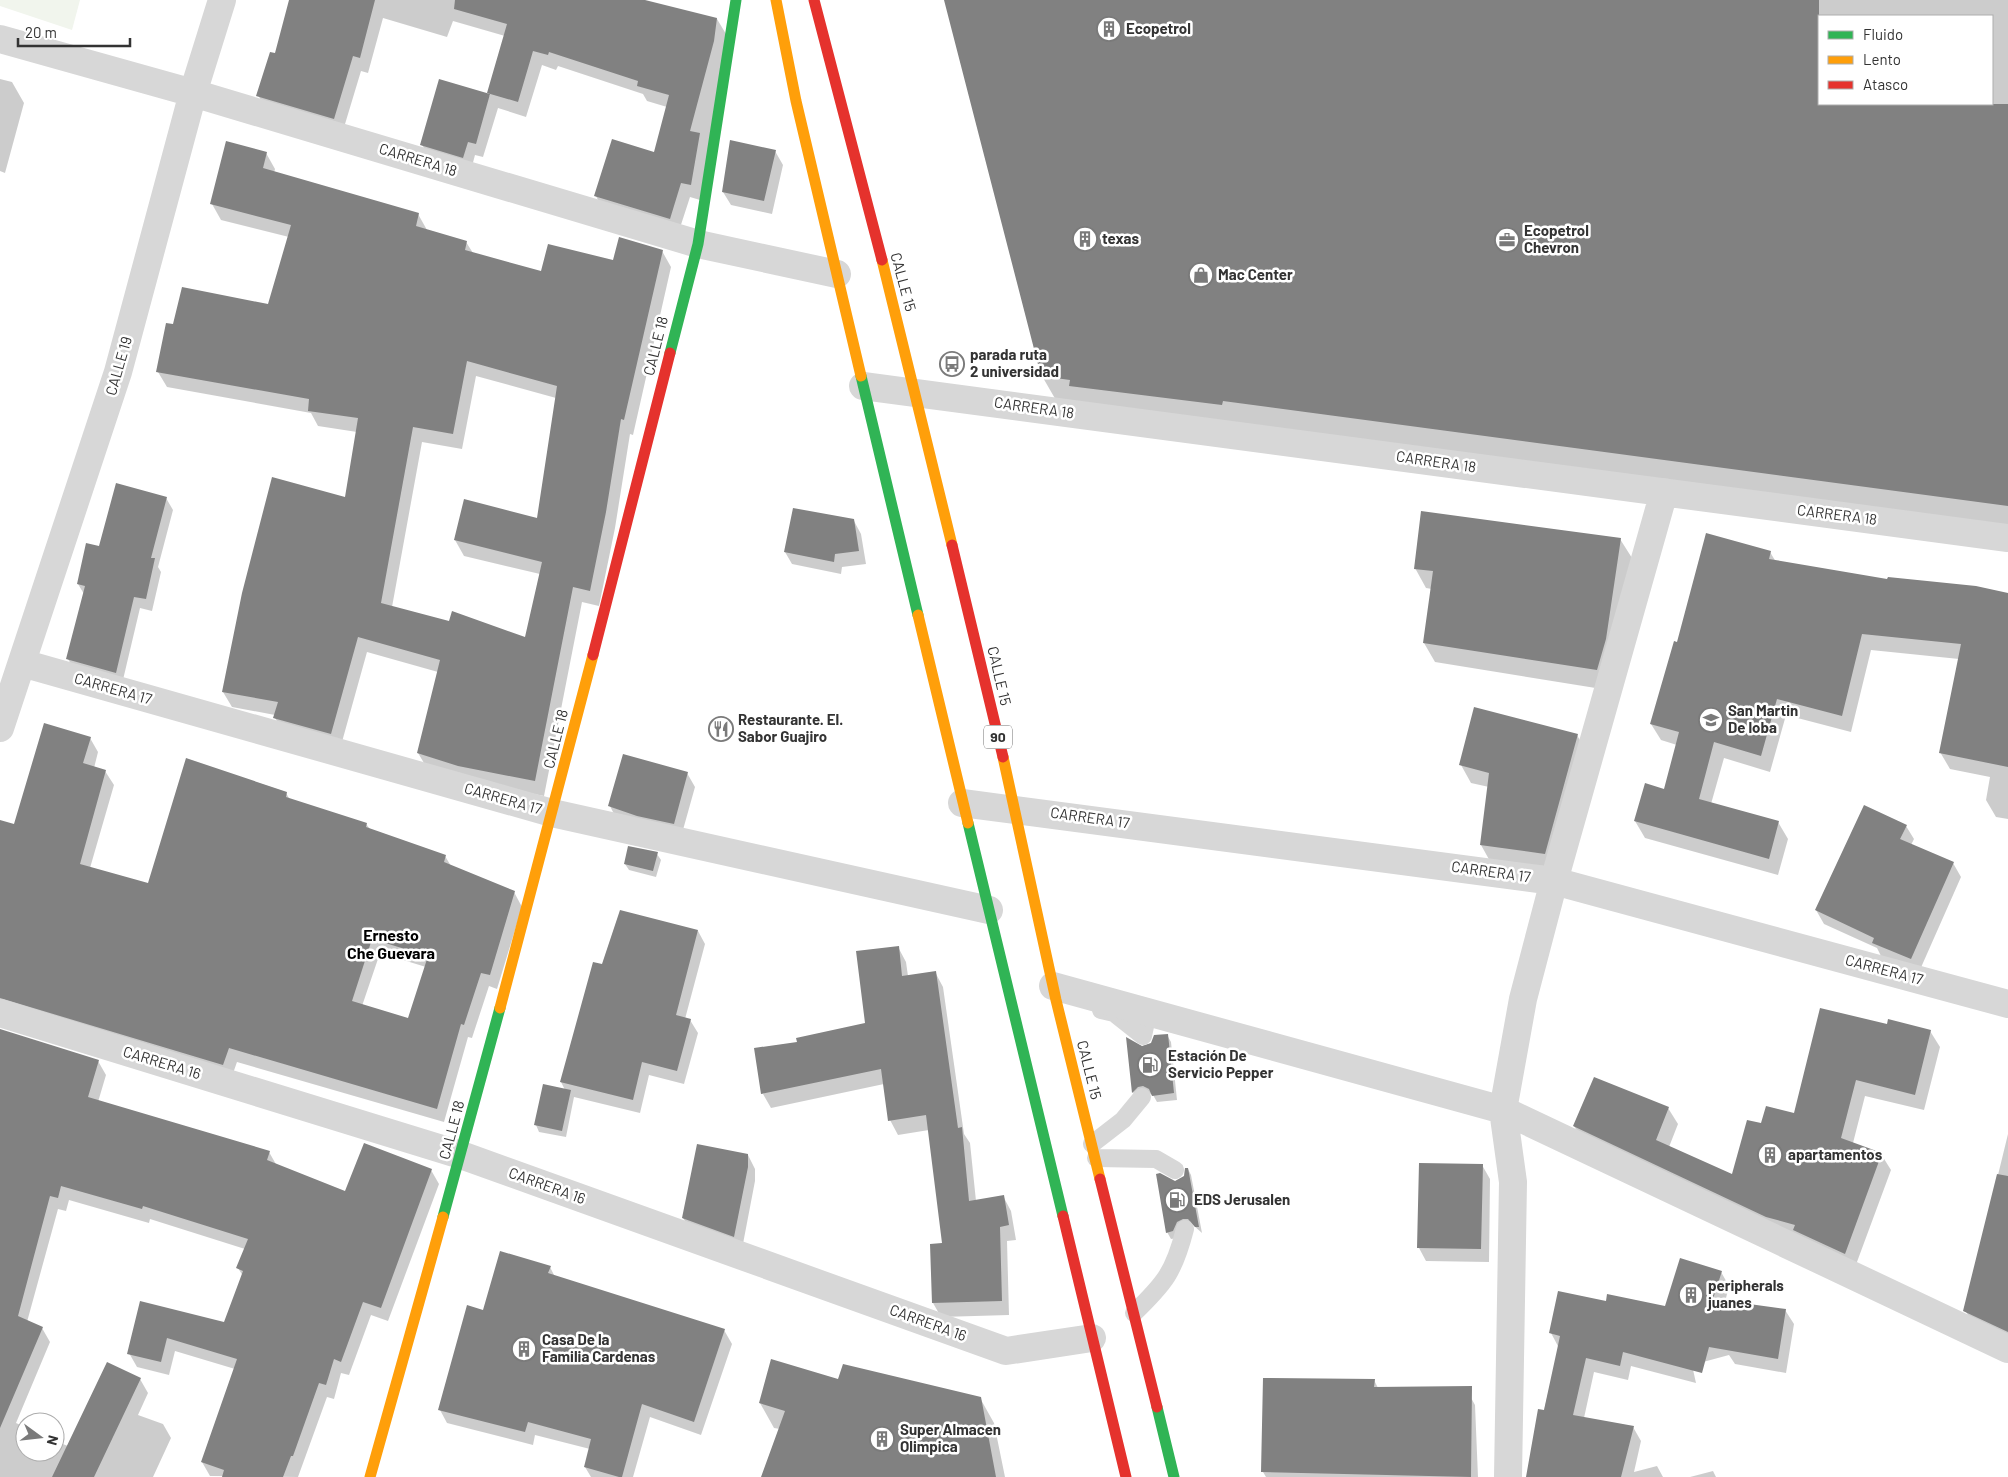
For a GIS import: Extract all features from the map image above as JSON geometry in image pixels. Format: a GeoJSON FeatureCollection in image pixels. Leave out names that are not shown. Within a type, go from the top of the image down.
{"type":"FeatureCollection","features":[{"type":"Feature","properties":{"kind":"main road","name":"CALLE 18"},"geometry":{"type":"LineString","coordinates":[[370,1477],[461,1155],[552,813],[698,244],[736,0]]}},
{"type":"Feature","properties":{"kind":"main road"},"geometry":{"type":"LineString","coordinates":[[776,0],[796,101],[863,386],[1126,1477]]}},
{"type":"Feature","properties":{"kind":"main road","name":"CALLE 15"},"geometry":{"type":"LineString","coordinates":[[814,0],[916,392],[1015,808],[1055,993],[1174,1477]]}},
{"type":"Feature","properties":{"kind":"street","name":"CALLE 19"},"geometry":{"type":"LineString","coordinates":[[0,728],[118,372],[193,93],[222,0]]}},
{"type":"Feature","properties":{"kind":"street","name":"CARRERA 18"},"geometry":{"type":"LineString","coordinates":[[0,39],[193,93],[698,244],[837,274]]}},
{"type":"Feature","properties":{"kind":"street","name":"CARRERA 18"},"geometry":{"type":"LineString","coordinates":[[863,386],[2008,538]]}},
{"type":"Feature","properties":{"kind":"street"},"geometry":{"type":"LineString","coordinates":[[1508,1477],[1513,1182],[1503,1110],[1523,999],[1554,881],[1664,492]]}},
{"type":"Feature","properties":{"kind":"street","name":"CARRERA 17"},"geometry":{"type":"LineString","coordinates":[[22,663],[552,813],[989,910]]}},
{"type":"Feature","properties":{"kind":"street","name":"CARRERA 17"},"geometry":{"type":"LineString","coordinates":[[962,803],[1015,808],[1554,881],[2008,1004]]}},
{"type":"Feature","properties":{"kind":"street"},"geometry":{"type":"LineString","coordinates":[[1055,993],[1146,1024],[1503,1110],[2008,1348]]}},
{"type":"Feature","properties":{"kind":"street","name":"CARRERA 16"},"geometry":{"type":"LineString","coordinates":[[0,1013],[461,1155],[1006,1351],[1092,1338]]}},
{"type":"Feature","properties":{"kind":"lane"},"geometry":{"type":"LineString","coordinates":[[1094,1151],[1142,1097]]}},
{"type":"Feature","properties":{"kind":"lane"},"geometry":{"type":"LineString","coordinates":[[1094,1151],[1156,1159],[1175,1170]]}},
{"type":"Feature","properties":{"kind":"lane"},"geometry":{"type":"LineString","coordinates":[[1134,1313],[1160,1288],[1177,1260],[1184,1229]]}},
{"type":"Feature","properties":{"kind":"shaded area"},"geometry":{"type":"Polygon","coordinates":[[[0,0],[80,0],[72,30],[0,6],[0,0]]]}},
{"type":"Feature","properties":{"kind":"building"},"geometry":{"type":"Polygon","coordinates":[[[289,0],[375,0],[360,58],[353,56],[334,119],[256,96],[270,52],[275,53],[289,0]]]}},
{"type":"Feature","properties":{"kind":"building"},"geometry":{"type":"Polygon","coordinates":[[[455,0],[645,0],[717,18],[714,41],[690,131],[700,133],[691,185],[681,183],[670,219],[594,196],[612,139],[654,152],[669,95],[637,86],[638,81],[549,52],[548,55],[533,51],[518,102],[487,93],[507,24],[454,9],[455,0]]]}},
{"type":"Feature","properties":{"kind":"building","name":"Ecopetrol Chevron"},"geometry":{"type":"Polygon","coordinates":[[[944,0],[1819,0],[1818,105],[2008,104],[2008,506],[1223,401],[1222,405],[1069,386],[1070,380],[1041,376],[944,0]]]}},
{"type":"Feature","properties":{"kind":"building"},"geometry":{"type":"Polygon","coordinates":[[[439,79],[490,94],[476,144],[468,142],[463,158],[420,145],[439,79]]]}},
{"type":"Feature","properties":{"kind":"building"},"geometry":{"type":"Polygon","coordinates":[[[730,140],[776,150],[764,201],[722,192],[730,140]]]}},
{"type":"Feature","properties":{"kind":"building"},"geometry":{"type":"Polygon","coordinates":[[[226,141],[267,152],[263,168],[419,213],[416,226],[467,241],[465,250],[541,271],[548,244],[613,260],[619,237],[663,250],[624,420],[621,419],[606,512],[590,591],[573,587],[535,781],[458,766],[417,753],[440,660],[358,637],[331,734],[273,718],[278,702],[222,692],[242,593],[272,477],[345,497],[358,418],[308,411],[309,399],[156,372],[166,323],[173,324],[182,287],[268,304],[291,225],[210,204],[226,141]],[[467,361],[453,434],[413,427],[381,603],[449,621],[452,611],[525,637],[542,562],[454,540],[464,499],[537,518],[557,386],[467,361]]]}},
{"type":"Feature","properties":{"kind":"building"},"geometry":{"type":"Polygon","coordinates":[[[116,483],[167,497],[151,558],[155,558],[146,599],[134,597],[116,673],[66,659],[85,586],[77,584],[86,543],[99,546],[116,483]]]}},
{"type":"Feature","properties":{"kind":"building"},"geometry":{"type":"Polygon","coordinates":[[[793,508],[854,519],[859,551],[835,554],[834,562],[784,552],[793,508]]]}},
{"type":"Feature","properties":{"kind":"building"},"geometry":{"type":"Polygon","coordinates":[[[1421,511],[1621,538],[1606,639],[1597,670],[1423,643],[1433,571],[1414,569],[1421,511]]]}},
{"type":"Feature","properties":{"kind":"building"},"geometry":{"type":"Polygon","coordinates":[[[1706,533],[1771,551],[1769,559],[1887,579],[1888,577],[1976,586],[2008,593],[2008,767],[1939,753],[1961,644],[1862,634],[1842,716],[1777,699],[1761,756],[1714,742],[1699,799],[1779,821],[1769,859],[1634,821],[1645,783],[1664,789],[1679,732],[1650,724],[1674,641],[1677,642],[1706,533]]]}},
{"type":"Feature","properties":{"kind":"building"},"geometry":{"type":"Polygon","coordinates":[[[1474,707],[1578,734],[1545,854],[1480,845],[1489,773],[1459,765],[1474,707]]]}},
{"type":"Feature","properties":{"kind":"building"},"geometry":{"type":"Polygon","coordinates":[[[44,723],[91,737],[83,763],[106,770],[80,864],[148,883],[186,758],[287,792],[286,797],[367,823],[366,827],[446,855],[444,862],[515,891],[490,975],[481,973],[464,1025],[461,1024],[437,1109],[229,1048],[223,1065],[0,998],[0,820],[14,824],[44,723]],[[372,939],[352,1001],[408,1018],[428,956],[372,939]]]}},
{"type":"Feature","properties":{"kind":"building"},"geometry":{"type":"Polygon","coordinates":[[[623,754],[688,772],[674,824],[637,816],[608,806],[623,754]]]}},
{"type":"Feature","properties":{"kind":"building"},"geometry":{"type":"Polygon","coordinates":[[[1864,805],[1907,825],[1900,839],[1954,862],[1911,959],[1872,943],[1874,938],[1815,910],[1864,805]]]}},
{"type":"Feature","properties":{"kind":"building"},"geometry":{"type":"Polygon","coordinates":[[[628,846],[658,852],[653,871],[624,864],[628,846]]]}},
{"type":"Feature","properties":{"kind":"building"},"geometry":{"type":"Polygon","coordinates":[[[620,910],[698,930],[676,1015],[691,1019],[677,1071],[642,1062],[633,1100],[560,1082],[593,962],[602,964],[620,910]]]}},
{"type":"Feature","properties":{"kind":"building"},"geometry":{"type":"Polygon","coordinates":[[[899,946],[902,976],[936,971],[958,1128],[962,1127],[969,1201],[1004,1195],[1009,1225],[1000,1227],[1002,1301],[932,1303],[930,1244],[942,1243],[926,1115],[888,1121],[881,1069],[761,1094],[754,1048],[797,1042],[796,1038],[865,1023],[856,951],[899,946]]]}},
{"type":"Feature","properties":{"kind":"building"},"geometry":{"type":"Polygon","coordinates":[[[1820,1008],[1887,1024],[1888,1019],[1931,1030],[1915,1095],[1856,1080],[1841,1138],[1882,1153],[1845,1254],[1793,1230],[1795,1225],[1766,1217],[1573,1126],[1594,1077],[1669,1107],[1656,1140],[1732,1174],[1747,1120],[1761,1123],[1766,1106],[1794,1113],[1820,1008]]]}},
{"type":"Feature","properties":{"kind":"building"},"geometry":{"type":"Polygon","coordinates":[[[0,1029],[99,1060],[88,1097],[270,1151],[267,1160],[345,1191],[364,1143],[432,1169],[381,1308],[363,1302],[341,1362],[334,1359],[326,1385],[319,1383],[293,1456],[291,1456],[283,1477],[222,1477],[224,1470],[201,1462],[237,1359],[167,1338],[161,1362],[127,1354],[140,1301],[224,1322],[243,1271],[236,1268],[248,1239],[143,1206],[142,1209],[61,1186],[58,1198],[50,1196],[18,1316],[43,1327],[0,1428],[0,1029]]]}},
{"type":"Feature","properties":{"kind":"building","name":"Estación De Servicio Pepper"},"geometry":{"type":"Polygon","coordinates":[[[1168,1034],[1174,1093],[1152,1096],[1149,1089],[1143,1086],[1138,1087],[1132,1093],[1126,1037],[1142,1046],[1151,1043],[1154,1035],[1168,1034]]]}},
{"type":"Feature","properties":{"kind":"building"},"geometry":{"type":"Polygon","coordinates":[[[543,1084],[571,1090],[562,1131],[534,1125],[543,1084]]]}},
{"type":"Feature","properties":{"kind":"building"},"geometry":{"type":"Polygon","coordinates":[[[697,1144],[748,1154],[748,1167],[734,1237],[682,1218],[697,1144]]]}},
{"type":"Feature","properties":{"kind":"building"},"geometry":{"type":"Polygon","coordinates":[[[1419,1163],[1483,1164],[1481,1249],[1417,1248],[1419,1163]]]}},
{"type":"Feature","properties":{"kind":"building","name":"EDS Jerusalen"},"geometry":{"type":"Polygon","coordinates":[[[1185,1168],[1188,1168],[1199,1227],[1195,1227],[1188,1219],[1183,1219],[1177,1222],[1173,1231],[1166,1233],[1156,1174],[1160,1173],[1175,1181],[1184,1176],[1185,1168]]]}},
{"type":"Feature","properties":{"kind":"building"},"geometry":{"type":"Polygon","coordinates":[[[1997,1174],[2008,1176],[2008,1332],[1963,1311],[1997,1174]]]}},
{"type":"Feature","properties":{"kind":"building"},"geometry":{"type":"Polygon","coordinates":[[[500,1251],[551,1266],[548,1273],[725,1329],[694,1422],[642,1404],[622,1477],[619,1477],[584,1467],[591,1439],[528,1422],[525,1432],[438,1410],[467,1305],[483,1310],[500,1251]]]}},
{"type":"Feature","properties":{"kind":"building"},"geometry":{"type":"Polygon","coordinates":[[[1680,1258],[1722,1271],[1713,1299],[1786,1309],[1778,1359],[1709,1347],[1702,1373],[1623,1352],[1620,1366],[1586,1358],[1573,1415],[1634,1426],[1621,1477],[1526,1477],[1538,1409],[1544,1410],[1560,1336],[1549,1333],[1558,1291],[1606,1301],[1607,1294],[1665,1306],[1680,1258]]]}},
{"type":"Feature","properties":{"kind":"building","name":"Super Almacen Olimpica"},"geometry":{"type":"Polygon","coordinates":[[[771,1359],[838,1379],[843,1364],[981,1397],[996,1477],[761,1477],[785,1411],[759,1403],[771,1359]]]}},
{"type":"Feature","properties":{"kind":"building"},"geometry":{"type":"Polygon","coordinates":[[[107,1362],[141,1378],[94,1477],[52,1477],[59,1462],[65,1462],[65,1450],[107,1362]]]}},
{"type":"Feature","properties":{"kind":"building"},"geometry":{"type":"Polygon","coordinates":[[[1263,1378],[1375,1379],[1374,1387],[1472,1386],[1471,1477],[1261,1472],[1263,1378]]]}},
{"type":"Feature","properties":{"kind":"traffic: fast"},"geometry":{"type":"LineString","coordinates":[[670,353],[698,244],[736,0]]}},
{"type":"Feature","properties":{"kind":"traffic: fast"},"geometry":{"type":"LineString","coordinates":[[861,376],[918,615]]}},
{"type":"Feature","properties":{"kind":"traffic: fast"},"geometry":{"type":"LineString","coordinates":[[968,823],[1063,1216]]}},
{"type":"Feature","properties":{"kind":"traffic: fast"},"geometry":{"type":"LineString","coordinates":[[443,1217],[500,1008]]}},
{"type":"Feature","properties":{"kind":"traffic: fast"},"geometry":{"type":"LineString","coordinates":[[1157,1407],[1174,1477]]}},
{"type":"Feature","properties":{"kind":"traffic: slow"},"geometry":{"type":"LineString","coordinates":[[776,0],[796,101],[861,376]]}},
{"type":"Feature","properties":{"kind":"traffic: slow"},"geometry":{"type":"LineString","coordinates":[[882,260],[952,545]]}},
{"type":"Feature","properties":{"kind":"traffic: slow"},"geometry":{"type":"LineString","coordinates":[[918,615],[968,823]]}},
{"type":"Feature","properties":{"kind":"traffic: slow"},"geometry":{"type":"LineString","coordinates":[[500,1008],[593,655]]}},
{"type":"Feature","properties":{"kind":"traffic: slow"},"geometry":{"type":"LineString","coordinates":[[1003,757],[1056,1000],[1100,1179]]}},
{"type":"Feature","properties":{"kind":"traffic: slow"},"geometry":{"type":"LineString","coordinates":[[370,1477],[443,1217]]}},
{"type":"Feature","properties":{"kind":"traffic: jam"},"geometry":{"type":"LineString","coordinates":[[814,0],[882,260]]}},
{"type":"Feature","properties":{"kind":"traffic: jam"},"geometry":{"type":"LineString","coordinates":[[593,655],[670,353]]}},
{"type":"Feature","properties":{"kind":"traffic: jam"},"geometry":{"type":"LineString","coordinates":[[952,545],[1003,757]]}},
{"type":"Feature","properties":{"kind":"traffic: jam"},"geometry":{"type":"LineString","coordinates":[[1100,1179],[1157,1407]]}},
{"type":"Feature","properties":{"kind":"traffic: jam"},"geometry":{"type":"LineString","coordinates":[[1063,1216],[1126,1477]]}},
{"type":"Feature","properties":{"kind":"place","name":"Ecopetrol"},"geometry":{"type":"Point","coordinates":[1109,29]}},
{"type":"Feature","properties":{"kind":"place","name":"texas"},"geometry":{"type":"Point","coordinates":[1085,239]}},
{"type":"Feature","properties":{"kind":"place","name":"Ecopetrol Chevron"},"geometry":{"type":"Point","coordinates":[1507,240]}},
{"type":"Feature","properties":{"kind":"place","name":"Mac Center"},"geometry":{"type":"Point","coordinates":[1201,275]}},
{"type":"Feature","properties":{"kind":"place","name":"parada ruta 2 universidad"},"geometry":{"type":"Point","coordinates":[952,364]}},
{"type":"Feature","properties":{"kind":"place","name":"San Martin De loba"},"geometry":{"type":"Point","coordinates":[1711,720]}},
{"type":"Feature","properties":{"kind":"place","name":"Restaurante. El. Sabor Guajiro"},"geometry":{"type":"Point","coordinates":[721,729]}},
{"type":"Feature","properties":{"kind":"place","name":"Estación De Servicio Pepper"},"geometry":{"type":"Point","coordinates":[1150,1065]}},
{"type":"Feature","properties":{"kind":"place","name":"apartamentos"},"geometry":{"type":"Point","coordinates":[1770,1155]}},
{"type":"Feature","properties":{"kind":"place","name":"EDS Jerusalen"},"geometry":{"type":"Point","coordinates":[1177,1200]}},
{"type":"Feature","properties":{"kind":"place","name":"peripherals juanes"},"geometry":{"type":"Point","coordinates":[1691,1295]}},
{"type":"Feature","properties":{"kind":"place","name":"Casa De la Familia Cardenas"},"geometry":{"type":"Point","coordinates":[524,1349]}},
{"type":"Feature","properties":{"kind":"place","name":"Super Almacen Olimpica"},"geometry":{"type":"Point","coordinates":[882,1439]}},
{"type":"Feature","properties":{"kind":"district","name":"Ernesto Che Guevara"},"geometry":{"type":"Point","coordinates":[391,944]}}]}
